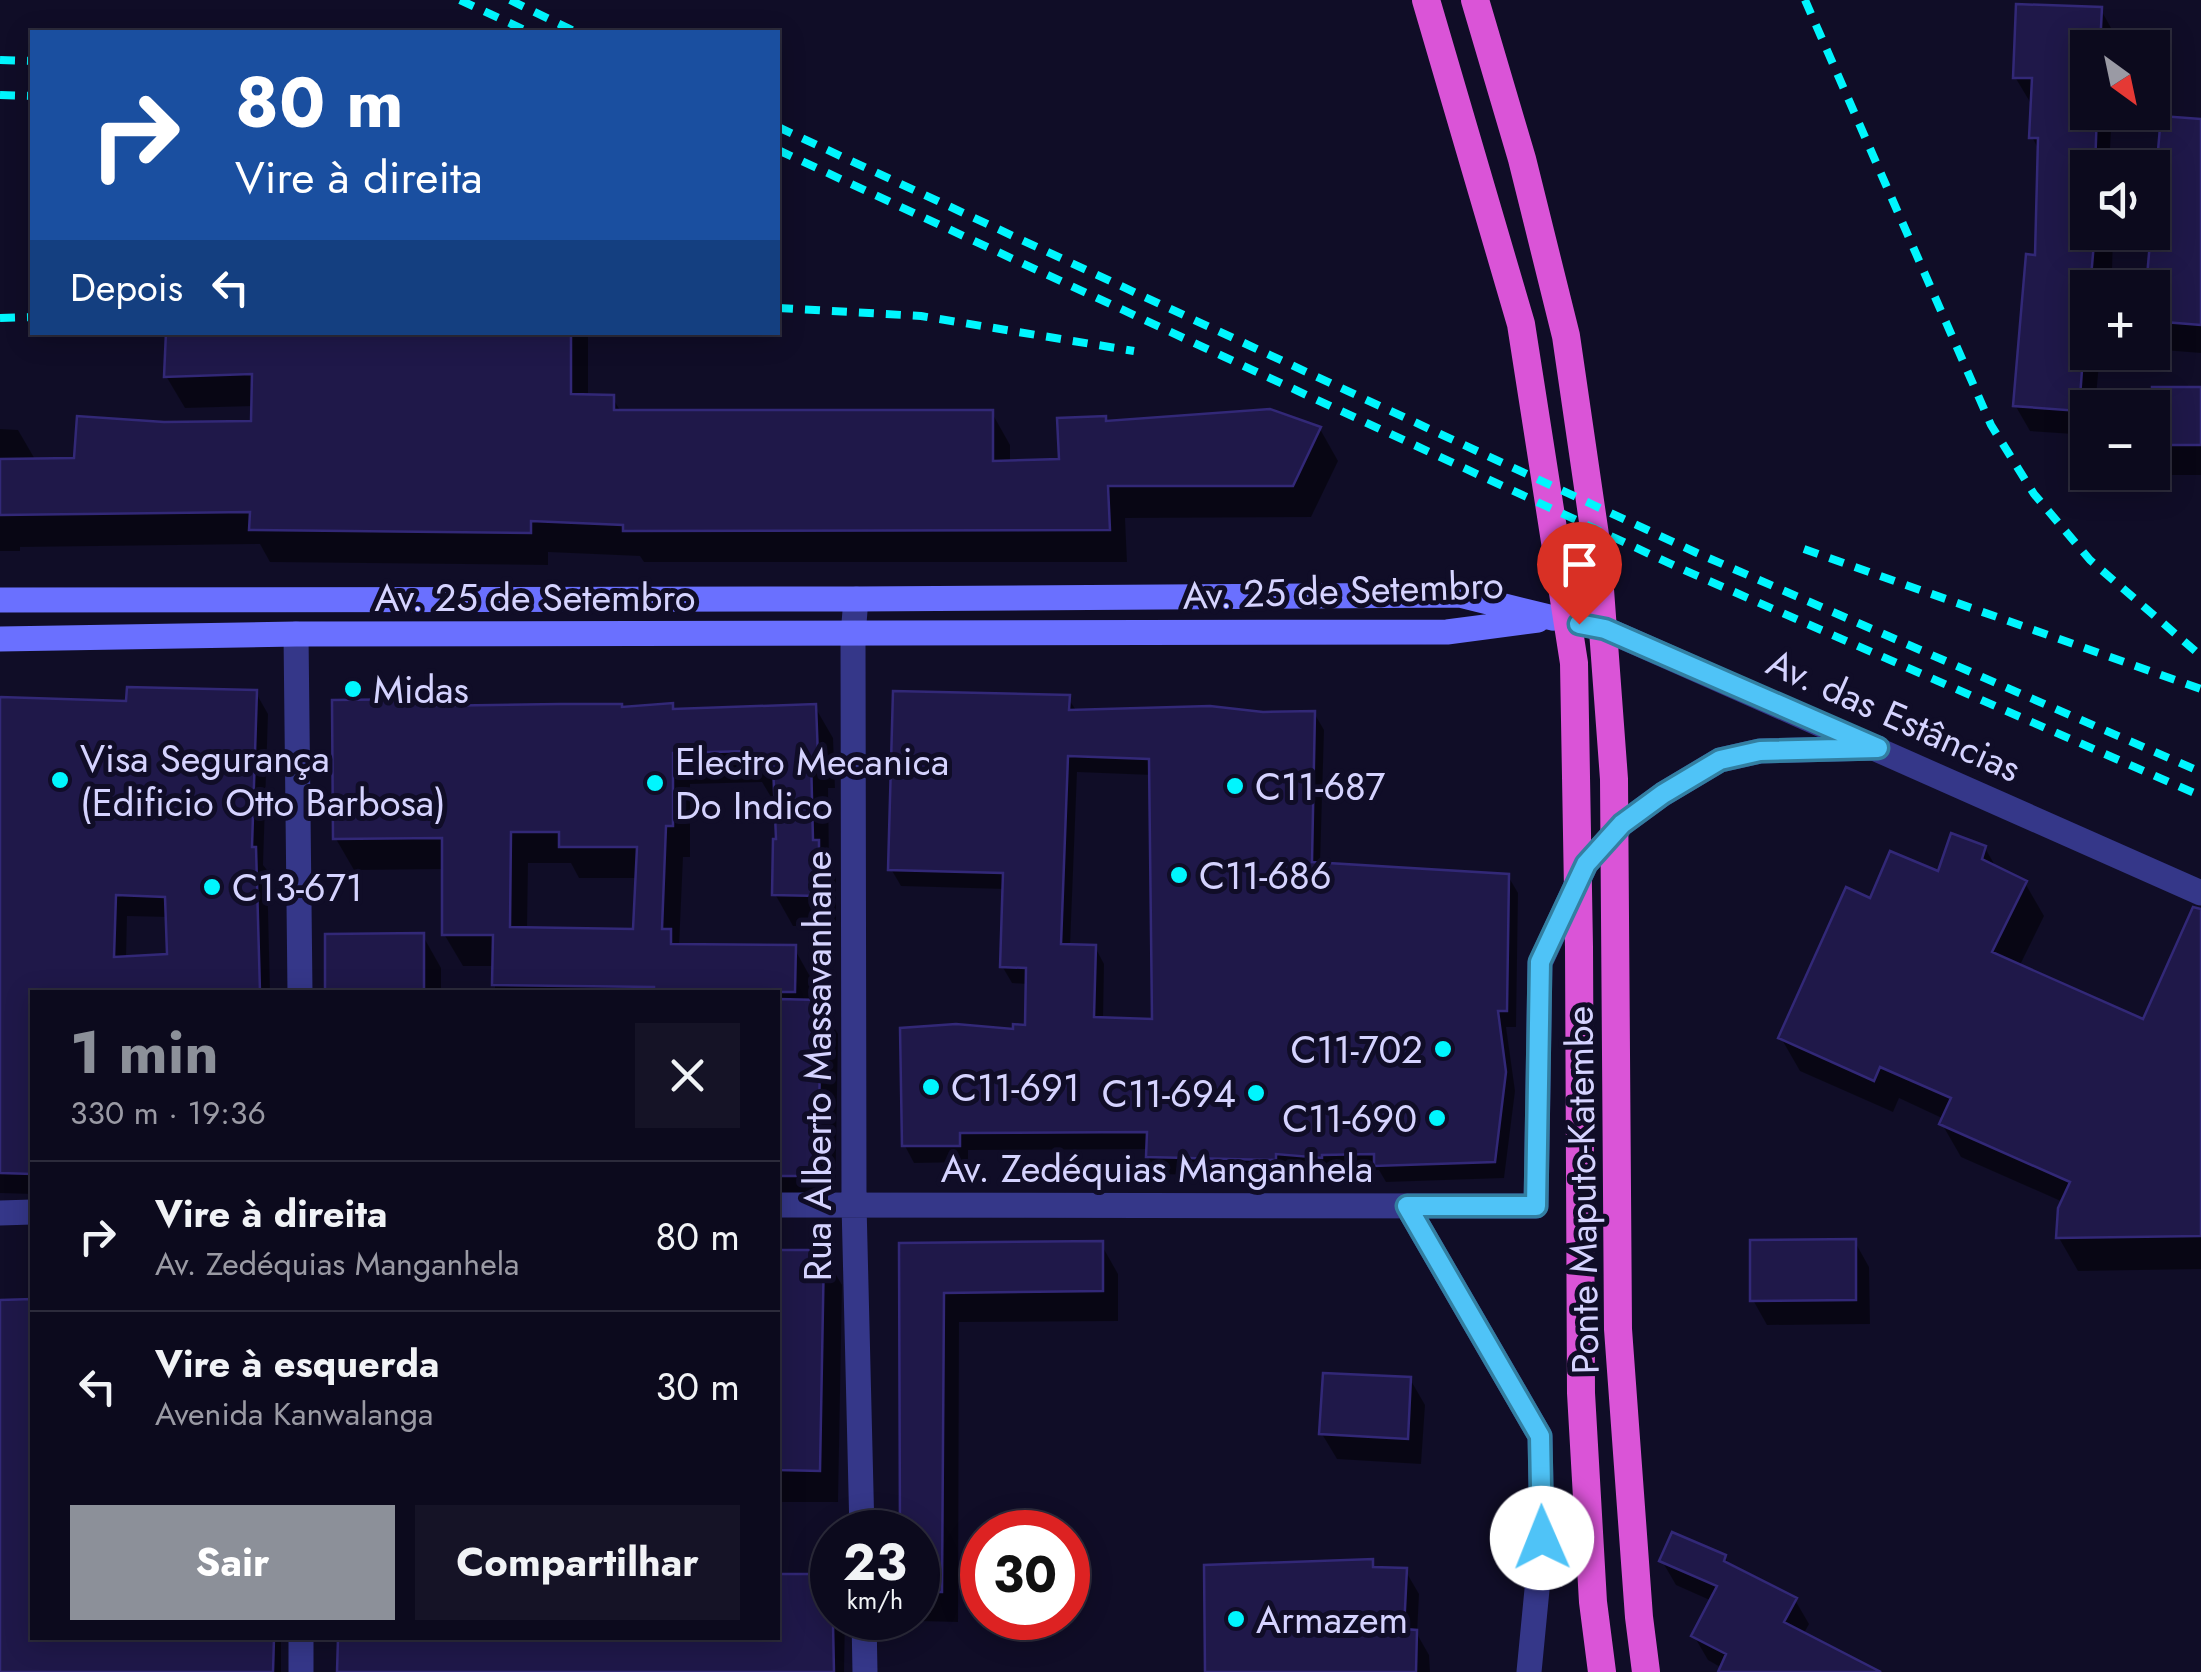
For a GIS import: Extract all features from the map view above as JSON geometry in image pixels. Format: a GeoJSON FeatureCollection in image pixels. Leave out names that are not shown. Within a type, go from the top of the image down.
{"type":"FeatureCollection","features":[{"type":"Feature","properties":{"kind":"highway","name":"Ponte Maputo-Katembe"},"geometry":{"type":"LineString","coordinates":[[1426,0],[1521,324],[1574,662],[1580,947],[1581,1393],[1593,1602],[1602,1672]]}},
{"type":"Feature","properties":{"kind":"highway","name":"Ponte Maputo-Katembe"},"geometry":{"type":"LineString","coordinates":[[1475,0],[1522,159],[1566,336],[1597,549],[1614,779],[1618,1329],[1646,1672]]}},
{"type":"Feature","properties":{"kind":"main road","name":"Av. 25 de Setembro"},"geometry":{"type":"LineString","coordinates":[[0,600],[856,600],[1460,594],[1553,618]]}},
{"type":"Feature","properties":{"kind":"main road","name":"Av. 25 de Setembro"},"geometry":{"type":"LineString","coordinates":[[0,638],[1447,632],[1553,618]]}},
{"type":"Feature","properties":{"kind":"street","name":"Rua Alberto Massavanhane"},"geometry":{"type":"LineString","coordinates":[[856,600],[854,1204],[861,1510]]}},
{"type":"Feature","properties":{"kind":"street","name":"Av. das Estâncias"},"geometry":{"type":"LineString","coordinates":[[1553,618],[1605,629],[2201,893]]}},
{"type":"Feature","properties":{"kind":"street"},"geometry":{"type":"LineString","coordinates":[[296,634],[300,990]]}},
{"type":"Feature","properties":{"kind":"street","name":"Av. Zedéquias Manganhela"},"geometry":{"type":"LineString","coordinates":[[780,1205],[1536,1206],[1540,962],[1586,864],[1622,824],[1720,760],[1760,751],[1878,748]]}},
{"type":"Feature","properties":{"kind":"street"},"geometry":{"type":"LineString","coordinates":[[1407,1206],[1540,1436],[1542,1538],[1529,1672]]}},
{"type":"Feature","properties":{"kind":"street"},"geometry":{"type":"LineString","coordinates":[[0,1213],[30,1212]]}},
{"type":"Feature","properties":{"kind":"street"},"geometry":{"type":"LineString","coordinates":[[301,1640],[301,1672]]}},
{"type":"Feature","properties":{"kind":"street"},"geometry":{"type":"LineString","coordinates":[[864,1640],[865,1672]]}},
{"type":"Feature","properties":{"kind":"building"},"geometry":{"type":"Polygon","coordinates":[[[2016,4],[2102,7],[2101,30],[2070,30],[2070,130],[2096,130],[2096,150],[2070,150],[2070,250],[2093,250],[2092,270],[2070,270],[2070,370],[2082,370],[2081,390],[2070,390],[2070,410],[2013,406],[2026,254],[2035,255],[2038,138],[2029,138],[2032,78],[2013,78],[2016,4]]]}},
{"type":"Feature","properties":{"kind":"building"},"geometry":{"type":"Polygon","coordinates":[[[2170,117],[2201,119],[2201,325],[2170,322],[2170,270],[2148,270],[2149,250],[2170,250],[2170,150],[2158,150],[2160,130],[2170,130],[2170,117]]]}},
{"type":"Feature","properties":{"kind":"building"},"geometry":{"type":"Polygon","coordinates":[[[166,335],[571,335],[571,394],[614,395],[614,410],[993,410],[993,461],[1059,459],[1057,418],[1106,416],[1106,421],[1270,409],[1321,427],[1293,486],[1108,486],[1110,530],[623,531],[623,525],[531,521],[531,533],[249,530],[250,512],[0,515],[0,459],[74,458],[77,416],[164,422],[251,421],[252,374],[164,377],[166,335]]]}},
{"type":"Feature","properties":{"kind":"building"},"geometry":{"type":"Polygon","coordinates":[[[2201,387],[2201,445],[2170,445],[2170,390],[2152,390],[2201,387]]]}},
{"type":"Feature","properties":{"kind":"building"},"geometry":{"type":"Polygon","coordinates":[[[127,687],[257,690],[252,847],[256,847],[260,990],[30,990],[30,1174],[0,1173],[0,697],[126,701],[127,687]],[[116,895],[114,957],[167,954],[165,897],[116,895]]]}},
{"type":"Feature","properties":{"kind":"building"},"geometry":{"type":"Polygon","coordinates":[[[893,691],[1070,695],[1069,710],[1210,706],[1263,712],[1315,711],[1312,862],[1509,874],[1507,1011],[1498,1011],[1506,1072],[1495,1162],[1374,1166],[1374,1154],[1322,1158],[1276,1154],[1276,1160],[1146,1157],[1147,1132],[960,1133],[960,1146],[902,1146],[900,1028],[956,1024],[1013,1029],[1013,1024],[1025,1025],[1026,968],[1000,967],[1003,873],[888,870],[893,691]],[[1068,756],[1061,944],[1096,945],[1094,1017],[1152,1019],[1149,759],[1068,756]]]}},
{"type":"Feature","properties":{"kind":"building"},"geometry":{"type":"Polygon","coordinates":[[[426,699],[426,706],[622,707],[673,703],[673,709],[816,704],[818,757],[811,757],[813,840],[819,840],[819,896],[772,895],[776,839],[773,765],[750,766],[749,751],[673,753],[673,826],[666,826],[662,929],[671,929],[671,944],[796,945],[795,992],[492,985],[493,935],[442,935],[442,838],[333,839],[332,700],[426,699]],[[511,832],[510,927],[633,929],[637,847],[559,847],[559,832],[511,832]]]}},
{"type":"Feature","properties":{"kind":"building"},"geometry":{"type":"Polygon","coordinates":[[[1951,833],[1986,846],[1982,859],[2027,881],[1992,952],[2143,1019],[2193,907],[2201,909],[2201,1236],[2056,1238],[2058,1208],[2070,1182],[1939,1124],[1951,1098],[1880,1067],[1874,1081],[1778,1038],[1846,887],[1870,898],[1890,851],[1938,871],[1951,833]]]}},
{"type":"Feature","properties":{"kind":"building"},"geometry":{"type":"Polygon","coordinates":[[[424,933],[424,990],[325,990],[325,934],[424,933]]]}},
{"type":"Feature","properties":{"kind":"building"},"geometry":{"type":"Polygon","coordinates":[[[780,999],[821,1000],[818,1176],[780,1176],[780,999]]]}},
{"type":"Feature","properties":{"kind":"building"},"geometry":{"type":"Polygon","coordinates":[[[1856,1239],[1856,1300],[1750,1301],[1750,1240],[1856,1239]]]}},
{"type":"Feature","properties":{"kind":"building"},"geometry":{"type":"Polygon","coordinates":[[[1103,1241],[1103,1291],[944,1293],[942,1592],[940,1510],[900,1510],[899,1243],[1103,1241]]]}},
{"type":"Feature","properties":{"kind":"building"},"geometry":{"type":"Polygon","coordinates":[[[780,1250],[824,1250],[820,1471],[780,1470],[780,1250]]]}},
{"type":"Feature","properties":{"kind":"building"},"geometry":{"type":"Polygon","coordinates":[[[30,1299],[30,1640],[274,1640],[273,1672],[0,1672],[0,1300],[30,1299]]]}},
{"type":"Feature","properties":{"kind":"building"},"geometry":{"type":"Polygon","coordinates":[[[1323,1373],[1411,1377],[1408,1439],[1319,1434],[1323,1373]]]}},
{"type":"Feature","properties":{"kind":"building"},"geometry":{"type":"Polygon","coordinates":[[[1672,1532],[1726,1555],[1724,1561],[1797,1598],[1784,1622],[1881,1672],[1718,1672],[1726,1654],[1691,1636],[1717,1586],[1659,1561],[1672,1532]]]}},
{"type":"Feature","properties":{"kind":"building"},"geometry":{"type":"Polygon","coordinates":[[[1373,1559],[1373,1567],[1407,1568],[1404,1629],[1417,1630],[1416,1672],[1205,1672],[1204,1565],[1373,1559]]]}},
{"type":"Feature","properties":{"kind":"building"},"geometry":{"type":"Polygon","coordinates":[[[780,1574],[810,1574],[810,1640],[833,1640],[834,1672],[337,1672],[338,1640],[780,1640],[780,1574]]]}},
{"type":"Feature","properties":{"kind":"railway"},"geometry":{"type":"LineString","coordinates":[[460,0],[525,30]]}},
{"type":"Feature","properties":{"kind":"railway"},"geometry":{"type":"LineString","coordinates":[[510,0],[572,30]]}},
{"type":"Feature","properties":{"kind":"railway"},"geometry":{"type":"LineString","coordinates":[[1805,0],[1991,425],[2034,494],[2090,560],[2201,656]]}},
{"type":"Feature","properties":{"kind":"railway"},"geometry":{"type":"LineString","coordinates":[[0,60],[30,61]]}},
{"type":"Feature","properties":{"kind":"railway"},"geometry":{"type":"LineString","coordinates":[[0,95],[30,96]]}},
{"type":"Feature","properties":{"kind":"railway"},"geometry":{"type":"LineString","coordinates":[[780,128],[1697,553],[2201,772]]}},
{"type":"Feature","properties":{"kind":"railway"},"geometry":{"type":"LineString","coordinates":[[780,151],[1684,570],[2201,796]]}},
{"type":"Feature","properties":{"kind":"railway"},"geometry":{"type":"LineString","coordinates":[[780,308],[921,316],[1134,351]]}},
{"type":"Feature","properties":{"kind":"railway"},"geometry":{"type":"LineString","coordinates":[[0,318],[30,317]]}},
{"type":"Feature","properties":{"kind":"railway"},"geometry":{"type":"LineString","coordinates":[[1804,549],[2201,689]]}},
{"type":"Feature","properties":{"kind":"place","name":"Midas"},"geometry":{"type":"Point","coordinates":[353,689]}},
{"type":"Feature","properties":{"kind":"place","name":"Visa Segurança (Edificio Otto Barbosa)"},"geometry":{"type":"Point","coordinates":[60,780]}},
{"type":"Feature","properties":{"kind":"place","name":"Electro Mecanica Do Indico"},"geometry":{"type":"Point","coordinates":[655,783]}},
{"type":"Feature","properties":{"kind":"place","name":"C11-687"},"geometry":{"type":"Point","coordinates":[1235,786]}},
{"type":"Feature","properties":{"kind":"place","name":"C11-686"},"geometry":{"type":"Point","coordinates":[1179,875]}},
{"type":"Feature","properties":{"kind":"place","name":"C13-671"},"geometry":{"type":"Point","coordinates":[212,887]}},
{"type":"Feature","properties":{"kind":"place","name":"C11-702"},"geometry":{"type":"Point","coordinates":[1443,1049]}},
{"type":"Feature","properties":{"kind":"place","name":"C11-691"},"geometry":{"type":"Point","coordinates":[931,1087]}},
{"type":"Feature","properties":{"kind":"place","name":"C11-694"},"geometry":{"type":"Point","coordinates":[1256,1093]}},
{"type":"Feature","properties":{"kind":"place","name":"C11-690"},"geometry":{"type":"Point","coordinates":[1437,1118]}},
{"type":"Feature","properties":{"kind":"place","name":"Armazem"},"geometry":{"type":"Point","coordinates":[1236,1619]}},
{"type":"Feature","properties":{"kind":"route"},"geometry":{"type":"LineString","coordinates":[[1542,1538],[1540,1436],[1407,1206],[1536,1206],[1540,962],[1586,864],[1622,824],[1720,760],[1760,751],[1878,748],[1605,629],[1579,624]]}}]}
